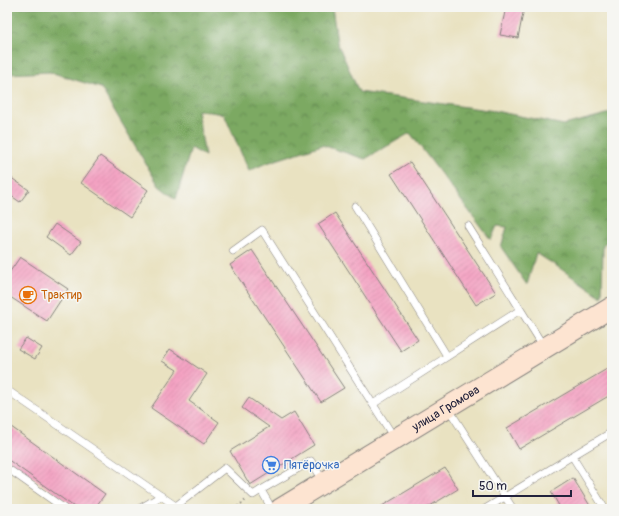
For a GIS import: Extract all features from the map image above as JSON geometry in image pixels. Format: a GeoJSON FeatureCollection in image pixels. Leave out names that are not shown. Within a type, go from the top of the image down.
{"type":"FeatureCollection","features":[{"type":"Feature","properties":{"kind":"street","name":"улица Громова"},"geometry":{"type":"LineString","coordinates":[[280,509],[612,307]]}},
{"type":"Feature","properties":{"kind":"lane"},"geometry":{"type":"LineString","coordinates":[[355,206],[447,356]]}},
{"type":"Feature","properties":{"kind":"lane"},"geometry":{"type":"LineString","coordinates":[[468,226],[545,348]]}},
{"type":"Feature","properties":{"kind":"lane"},"geometry":{"type":"LineString","coordinates":[[232,251],[262,230],[395,439]]}},
{"type":"Feature","properties":{"kind":"lane"},"geometry":{"type":"LineString","coordinates":[[373,404],[520,310]]}},
{"type":"Feature","properties":{"kind":"lane"},"geometry":{"type":"LineString","coordinates":[[7,390],[178,507],[225,468],[253,495],[311,462],[324,482]]}},
{"type":"Feature","properties":{"kind":"lane"},"geometry":{"type":"LineString","coordinates":[[447,407],[512,509]]}},
{"type":"Feature","properties":{"kind":"lane"},"geometry":{"type":"LineString","coordinates":[[485,509],[504,496],[612,432]]}},
{"type":"Feature","properties":{"kind":"lane"},"geometry":{"type":"LineString","coordinates":[[572,456],[605,509]]}},
{"type":"Feature","properties":{"kind":"lane"},"geometry":{"type":"LineString","coordinates":[[7,468],[65,509]]}},
{"type":"Feature","properties":{"kind":"lane"},"geometry":{"type":"LineString","coordinates":[[261,490],[272,509]]}},
{"type":"Feature","properties":{"kind":"lane"},"geometry":{"type":"LineString","coordinates":[[139,509],[161,496]]}},
{"type":"Feature","properties":{"kind":"path"},"geometry":{"type":"LineString","coordinates":[[235,509],[253,495]]}},
{"type":"Feature","properties":{"kind":"green space"},"geometry":{"type":"Polygon","coordinates":[[[7,7],[332,7],[337,42],[359,92],[495,111],[564,125],[607,114],[612,111],[612,237],[603,245],[602,297],[536,253],[527,285],[501,247],[507,227],[497,226],[491,240],[410,133],[365,159],[322,145],[264,164],[249,171],[224,114],[197,110],[205,156],[191,148],[176,199],[159,186],[101,88],[50,72],[7,74],[7,7]]]}},
{"type":"Feature","properties":{"kind":"building"},"geometry":{"type":"Polygon","coordinates":[[[506,7],[524,8],[518,38],[500,35],[506,7]]]}},
{"type":"Feature","properties":{"kind":"building"},"geometry":{"type":"Polygon","coordinates":[[[100,156],[148,190],[130,217],[81,183],[100,156]]]}},
{"type":"Feature","properties":{"kind":"building"},"geometry":{"type":"Polygon","coordinates":[[[410,162],[496,293],[476,305],[391,174],[410,162]]]}},
{"type":"Feature","properties":{"kind":"building"},"geometry":{"type":"Polygon","coordinates":[[[7,175],[29,190],[20,202],[7,193],[7,175]]]}},
{"type":"Feature","properties":{"kind":"building"},"geometry":{"type":"Polygon","coordinates":[[[335,213],[418,340],[401,351],[318,224],[335,213]]]}},
{"type":"Feature","properties":{"kind":"building"},"geometry":{"type":"Polygon","coordinates":[[[55,224],[81,242],[71,255],[46,237],[55,224]]]}},
{"type":"Feature","properties":{"kind":"building"},"geometry":{"type":"Polygon","coordinates":[[[252,250],[344,388],[321,402],[230,265],[252,250]]]}},
{"type":"Feature","properties":{"kind":"building"},"geometry":{"type":"Polygon","coordinates":[[[20,257],[68,289],[47,321],[7,295],[7,276],[20,257]]]}},
{"type":"Feature","properties":{"kind":"building"},"geometry":{"type":"Polygon","coordinates":[[[26,338],[42,348],[35,359],[18,349],[26,338]]]}},
{"type":"Feature","properties":{"kind":"building"},"geometry":{"type":"Polygon","coordinates":[[[170,349],[207,374],[189,401],[219,422],[204,444],[151,408],[177,370],[162,361],[170,349]]]}},
{"type":"Feature","properties":{"kind":"building"},"geometry":{"type":"Polygon","coordinates":[[[612,366],[612,394],[519,449],[507,428],[612,366]]]}},
{"type":"Feature","properties":{"kind":"building"},"geometry":{"type":"Polygon","coordinates":[[[249,398],[281,420],[294,412],[314,445],[250,485],[230,451],[269,427],[242,408],[249,398]]]}},
{"type":"Feature","properties":{"kind":"building"},"geometry":{"type":"Polygon","coordinates":[[[7,424],[105,494],[94,509],[77,509],[7,459],[7,424]]]}},
{"type":"Feature","properties":{"kind":"building"},"geometry":{"type":"Polygon","coordinates":[[[445,468],[458,489],[425,509],[377,509],[445,468]]]}},
{"type":"Feature","properties":{"kind":"building"},"geometry":{"type":"Polygon","coordinates":[[[573,478],[592,509],[561,509],[551,492],[573,478]]]}},
{"type":"Feature","properties":{"kind":"place","name":"Трактир"},"geometry":{"type":"Point","coordinates":[28,295]}},
{"type":"Feature","properties":{"kind":"place","name":"Пятёрочка"},"geometry":{"type":"Point","coordinates":[271,465]}}]}
